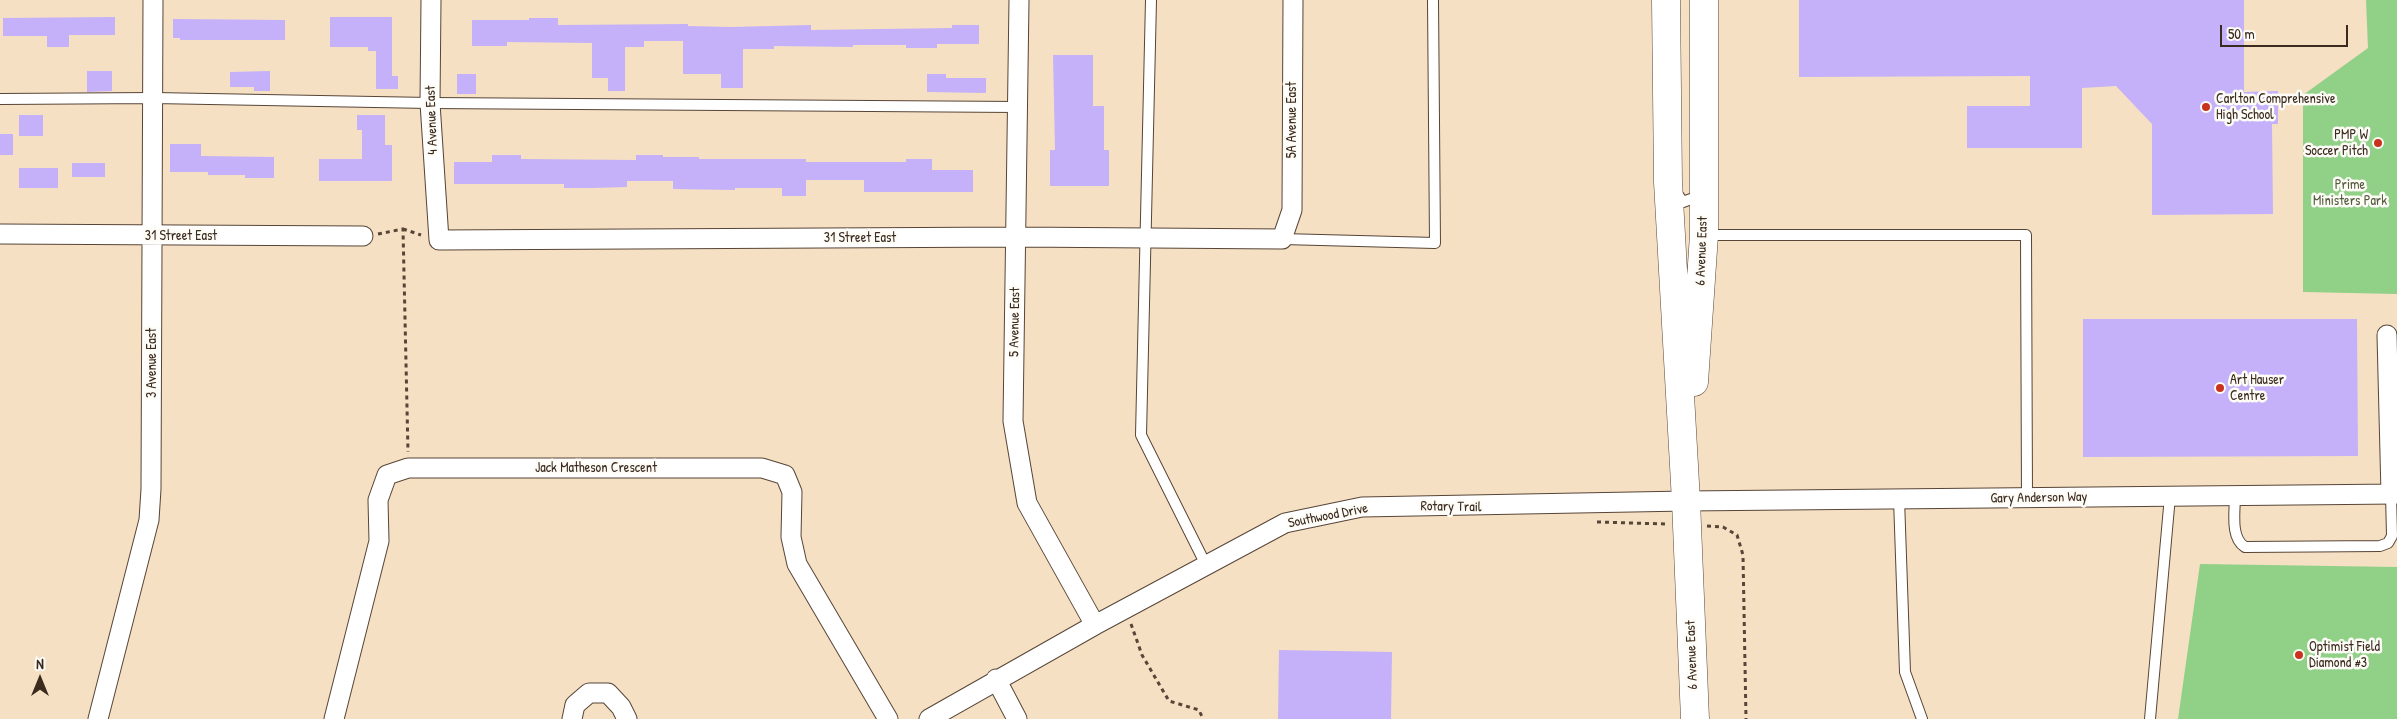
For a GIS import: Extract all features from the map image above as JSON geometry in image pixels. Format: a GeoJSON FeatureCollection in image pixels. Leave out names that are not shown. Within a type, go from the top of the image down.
{"type":"FeatureCollection","features":[{"type":"Feature","properties":{"kind":"main road","name":"6 Avenue East"},"geometry":{"type":"LineString","coordinates":[[1666,0],[1668,182],[1686,501],[1695,719]]}},
{"type":"Feature","properties":{"kind":"main road","name":"6 Avenue East"},"geometry":{"type":"LineString","coordinates":[[1686,501],[1704,235],[1704,0]]}},
{"type":"Feature","properties":{"kind":"street","name":"3 Avenue East"},"geometry":{"type":"LineString","coordinates":[[98,719],[149,520],[151,488],[153,236],[153,0]]}},
{"type":"Feature","properties":{"kind":"street","name":"4 Avenue East"},"geometry":{"type":"LineString","coordinates":[[431,0],[430,103],[439,240]]}},
{"type":"Feature","properties":{"kind":"street","name":"5 Avenue East"},"geometry":{"type":"LineString","coordinates":[[1019,0],[1013,421],[1027,503],[1095,625]]}},
{"type":"Feature","properties":{"kind":"street","name":"5A Avenue East"},"geometry":{"type":"LineString","coordinates":[[1282,239],[1292,210],[1293,0]]}},
{"type":"Feature","properties":{"kind":"street","name":"31 Street East"},"geometry":{"type":"LineString","coordinates":[[0,234],[363,236]]}},
{"type":"Feature","properties":{"kind":"street","name":"31 Street East"},"geometry":{"type":"LineString","coordinates":[[439,240],[1017,237],[1282,239]]}},
{"type":"Feature","properties":{"kind":"street"},"geometry":{"type":"LineString","coordinates":[[2387,335],[2394,494]]}},
{"type":"Feature","properties":{"kind":"street","name":"Jack Matheson Crescent"},"geometry":{"type":"LineString","coordinates":[[334,719],[379,541],[378,500],[387,475],[408,468],[762,468],[785,475],[792,492],[791,537],[797,564],[888,719]]}},
{"type":"Feature","properties":{"kind":"street","name":"Gary Anderson Way"},"geometry":{"type":"LineString","coordinates":[[1686,501],[2394,494]]}},
{"type":"Feature","properties":{"kind":"street","name":"Southwood Drive"},"geometry":{"type":"LineString","coordinates":[[929,719],[996,679],[1285,523],[1362,507],[1686,501]]}},
{"type":"Feature","properties":{"kind":"street"},"geometry":{"type":"LineString","coordinates":[[996,679],[1017,719]]}},
{"type":"Feature","properties":{"kind":"street"},"geometry":{"type":"LineString","coordinates":[[572,719],[575,705],[589,693],[608,693],[621,706],[627,719]]}},
{"type":"Feature","properties":{"kind":"lane"},"geometry":{"type":"LineString","coordinates":[[1151,0],[1141,435],[1206,565]]}},
{"type":"Feature","properties":{"kind":"lane"},"geometry":{"type":"LineString","coordinates":[[1282,239],[1435,243],[1433,0]]}},
{"type":"Feature","properties":{"kind":"lane"},"geometry":{"type":"LineString","coordinates":[[0,99],[154,98],[430,103],[1018,107]]}},
{"type":"Feature","properties":{"kind":"lane"},"geometry":{"type":"LineString","coordinates":[[1668,182],[1683,202],[1703,194]]}},
{"type":"Feature","properties":{"kind":"lane"},"geometry":{"type":"LineString","coordinates":[[1704,235],[2026,235],[2027,498]]}},
{"type":"Feature","properties":{"kind":"lane"},"geometry":{"type":"LineString","coordinates":[[2235,495],[2236,536],[2239,543],[2244,546],[2370,546],[2388,542],[2392,536],[2394,494]]}},
{"type":"Feature","properties":{"kind":"lane"},"geometry":{"type":"LineString","coordinates":[[2150,719],[2170,496]]}},
{"type":"Feature","properties":{"kind":"lane"},"geometry":{"type":"LineString","coordinates":[[1899,499],[1905,672],[1922,719]]}},
{"type":"Feature","properties":{"kind":"path"},"geometry":{"type":"LineString","coordinates":[[363,236],[403,229],[408,468]]}},
{"type":"Feature","properties":{"kind":"path"},"geometry":{"type":"LineString","coordinates":[[1590,522],[1667,524]]}},
{"type":"Feature","properties":{"kind":"path"},"geometry":{"type":"LineString","coordinates":[[1705,526],[1723,527],[1737,535],[1743,555],[1746,719]]}},
{"type":"Feature","properties":{"kind":"path"},"geometry":{"type":"LineString","coordinates":[[1138,618],[1131,623],[1142,655],[1169,701],[1199,710],[1203,719]]}},
{"type":"Feature","properties":{"kind":"green space","name":"Prime Ministers Park"},"geometry":{"type":"Polygon","coordinates":[[[2366,0],[2397,0],[2397,294],[2303,292],[2303,95],[2368,48],[2366,0]]]}},
{"type":"Feature","properties":{"kind":"green space","name":"Optimist Field Diamond #3"},"geometry":{"type":"Polygon","coordinates":[[[2200,564],[2397,567],[2397,719],[2178,719],[2200,564]]]}},
{"type":"Feature","properties":{"kind":"building","name":"Carlton Comprehensive High School"},"geometry":{"type":"Polygon","coordinates":[[[1799,0],[2244,0],[2244,92],[2278,91],[2278,124],[2272,124],[2273,214],[2152,215],[2152,124],[2116,86],[2082,88],[2082,148],[1967,148],[1967,106],[2030,106],[2030,76],[1799,77],[1799,0]]]}},
{"type":"Feature","properties":{"kind":"building"},"geometry":{"type":"Polygon","coordinates":[[[115,17],[115,35],[69,35],[69,47],[47,47],[47,36],[3,36],[3,18],[115,17]]]}},
{"type":"Feature","properties":{"kind":"building"},"geometry":{"type":"Polygon","coordinates":[[[330,17],[392,17],[392,76],[398,76],[398,89],[376,89],[376,51],[368,51],[368,47],[330,47],[330,17]]]}},
{"type":"Feature","properties":{"kind":"building"},"geometry":{"type":"Polygon","coordinates":[[[529,18],[558,18],[558,25],[688,24],[688,26],[731,27],[811,25],[811,30],[952,28],[952,25],[979,25],[979,44],[937,44],[937,48],[906,48],[906,45],[853,45],[853,47],[774,46],[774,49],[743,49],[743,88],[721,88],[721,74],[683,74],[683,41],[644,41],[644,47],[625,47],[625,91],[608,91],[608,78],[592,78],[592,43],[507,42],[507,46],[472,46],[472,20],[529,20],[529,18]]]}},
{"type":"Feature","properties":{"kind":"building"},"geometry":{"type":"Polygon","coordinates":[[[173,19],[285,20],[285,40],[180,40],[180,38],[173,38],[173,19]]]}},
{"type":"Feature","properties":{"kind":"building"},"geometry":{"type":"Polygon","coordinates":[[[1053,55],[1093,55],[1093,106],[1104,106],[1104,150],[1109,150],[1109,186],[1050,186],[1050,150],[1055,150],[1053,55]]]}},
{"type":"Feature","properties":{"kind":"building"},"geometry":{"type":"Polygon","coordinates":[[[87,71],[112,71],[112,91],[87,92],[87,71]]]}},
{"type":"Feature","properties":{"kind":"building"},"geometry":{"type":"Polygon","coordinates":[[[270,71],[270,91],[254,91],[254,87],[230,87],[230,72],[270,71]]]}},
{"type":"Feature","properties":{"kind":"building"},"geometry":{"type":"Polygon","coordinates":[[[457,74],[476,74],[476,94],[457,94],[457,74]]]}},
{"type":"Feature","properties":{"kind":"building"},"geometry":{"type":"Polygon","coordinates":[[[927,74],[946,74],[946,78],[986,78],[986,93],[927,92],[927,74]]]}},
{"type":"Feature","properties":{"kind":"building"},"geometry":{"type":"Polygon","coordinates":[[[19,115],[43,115],[43,136],[19,136],[19,115]]]}},
{"type":"Feature","properties":{"kind":"building"},"geometry":{"type":"Polygon","coordinates":[[[357,115],[385,115],[385,145],[392,145],[392,181],[319,181],[319,159],[362,159],[362,130],[357,130],[357,115]]]}},
{"type":"Feature","properties":{"kind":"building"},"geometry":{"type":"Polygon","coordinates":[[[0,134],[13,134],[13,155],[0,155],[0,134]]]}},
{"type":"Feature","properties":{"kind":"building"},"geometry":{"type":"Polygon","coordinates":[[[170,144],[201,144],[201,156],[274,157],[274,178],[245,178],[245,175],[208,175],[208,172],[170,172],[170,144]]]}},
{"type":"Feature","properties":{"kind":"building"},"geometry":{"type":"Polygon","coordinates":[[[492,155],[521,155],[521,159],[636,160],[636,155],[663,155],[663,157],[699,157],[699,159],[806,159],[806,162],[906,162],[906,159],[932,159],[932,170],[973,170],[973,192],[864,192],[864,180],[806,180],[806,196],[782,196],[782,188],[735,188],[735,190],[673,189],[673,181],[627,181],[627,187],[592,188],[564,188],[564,184],[454,184],[454,162],[492,162],[492,155]]]}},
{"type":"Feature","properties":{"kind":"building"},"geometry":{"type":"Polygon","coordinates":[[[72,163],[105,163],[105,177],[72,177],[72,163]]]}},
{"type":"Feature","properties":{"kind":"building"},"geometry":{"type":"Polygon","coordinates":[[[19,168],[58,168],[58,188],[19,188],[19,168]]]}},
{"type":"Feature","properties":{"kind":"building","name":"Art Hauser Centre"},"geometry":{"type":"Polygon","coordinates":[[[2083,319],[2357,319],[2358,456],[2083,457],[2083,319]]]}},
{"type":"Feature","properties":{"kind":"building"},"geometry":{"type":"Polygon","coordinates":[[[1279,650],[1392,652],[1391,719],[1278,719],[1279,650]]]}},
{"type":"Feature","properties":{"kind":"place","name":"Carlton Comprehensive High School"},"geometry":{"type":"Point","coordinates":[2206,107]}},
{"type":"Feature","properties":{"kind":"place","name":"PMP W Soccer Pitch"},"geometry":{"type":"Point","coordinates":[2378,143]}},
{"type":"Feature","properties":{"kind":"place","name":"Art Hauser Centre"},"geometry":{"type":"Point","coordinates":[2220,388]}},
{"type":"Feature","properties":{"kind":"place","name":"Optimist Field Diamond #3"},"geometry":{"type":"Point","coordinates":[2299,655]}}]}
